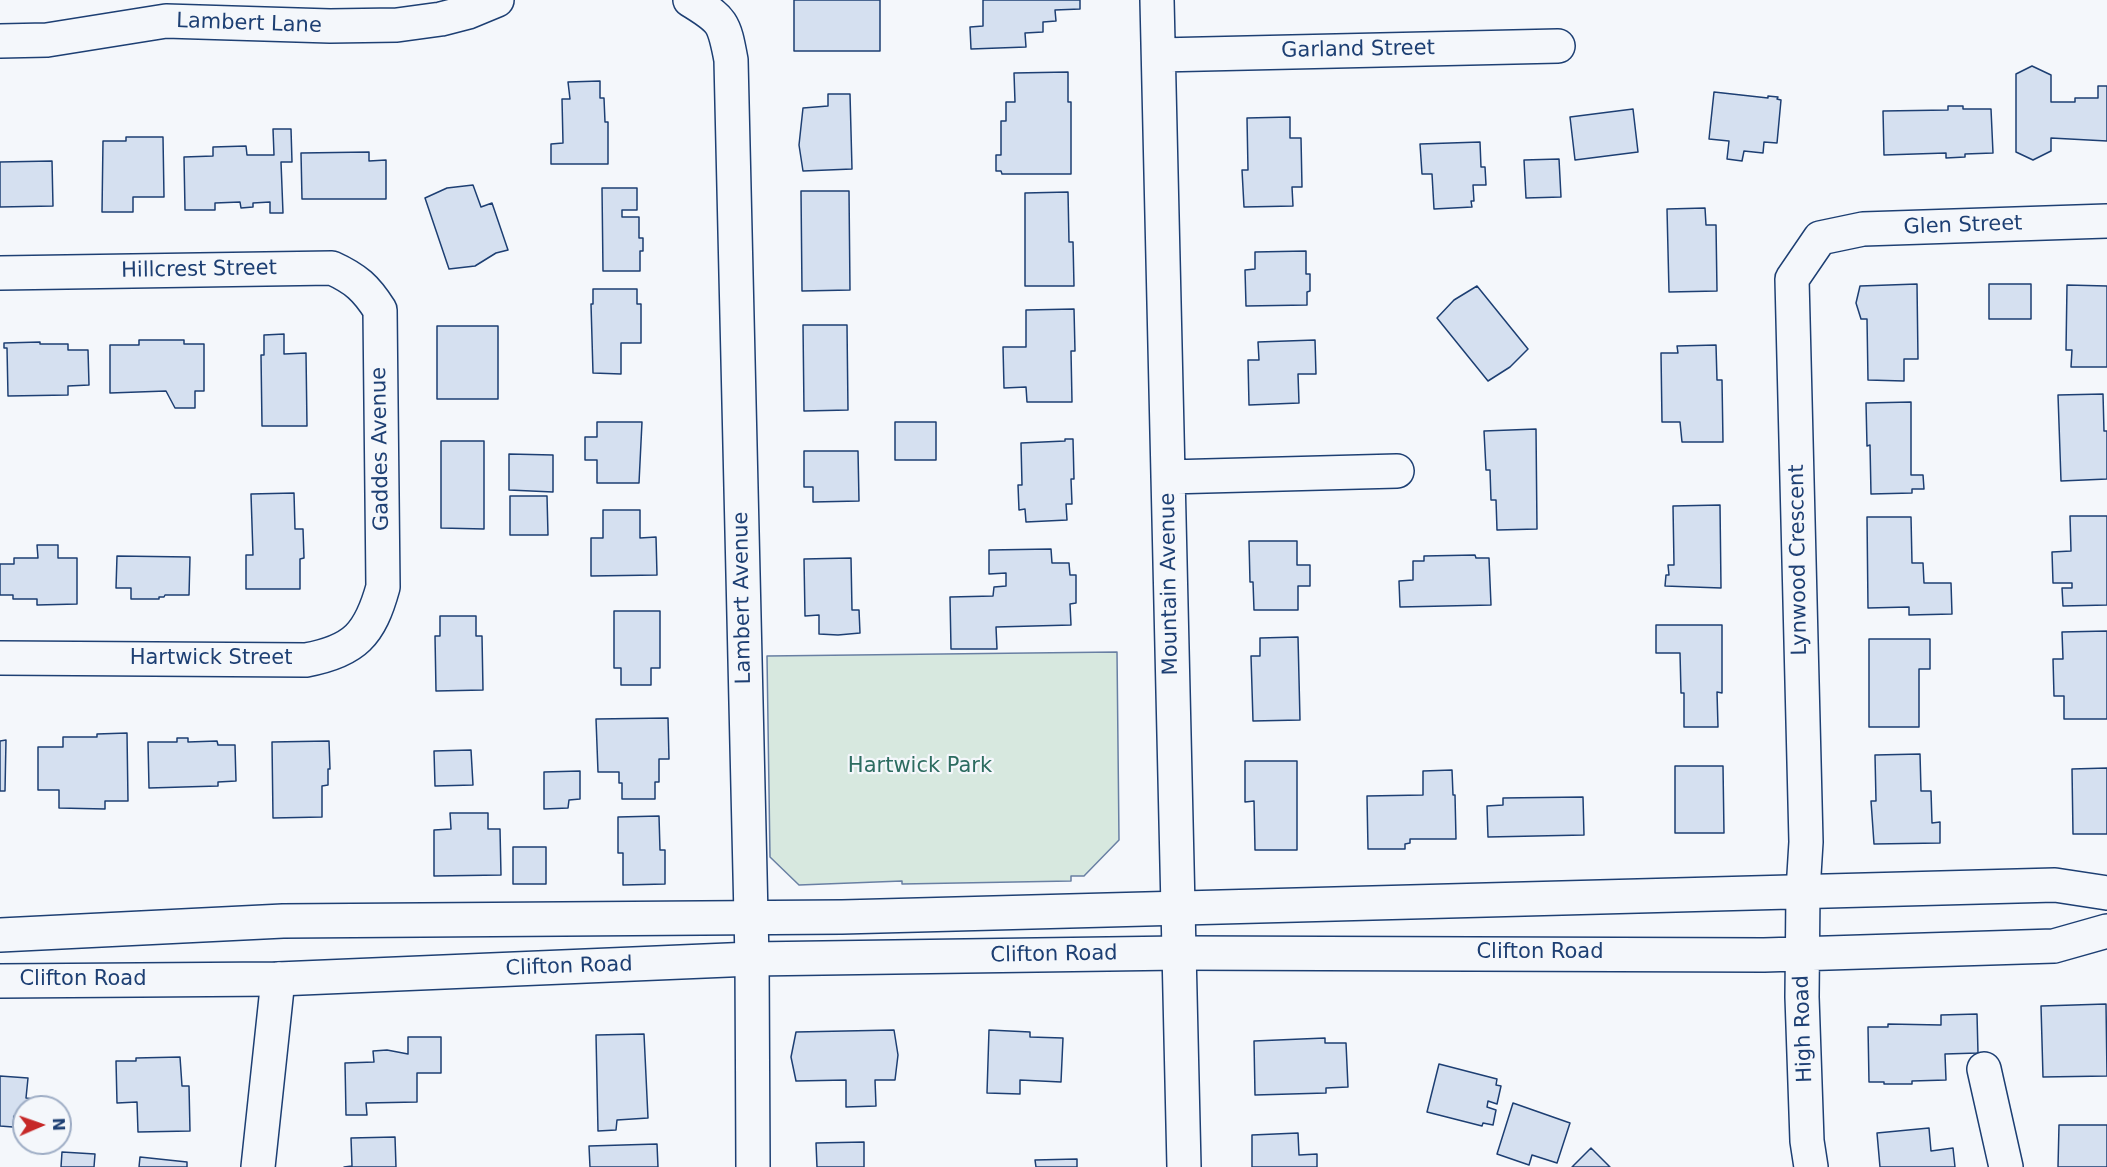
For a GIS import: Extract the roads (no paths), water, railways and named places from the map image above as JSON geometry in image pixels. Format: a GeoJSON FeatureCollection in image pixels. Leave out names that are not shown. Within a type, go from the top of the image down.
{"type":"FeatureCollection","features":[{"type":"Feature","properties":{"kind":"street","name":"Lambert Lane"},"geometry":{"type":"LineString","coordinates":[[0,41],[47,40],[166,21],[330,27],[397,25],[441,19],[468,12],[497,0]]}},
{"type":"Feature","properties":{"kind":"street","name":"Lambert Avenue"},"geometry":{"type":"LineString","coordinates":[[690,0],[712,13],[725,30],[731,60],[752,959],[753,1167]]}},
{"type":"Feature","properties":{"kind":"street","name":"Mountain Avenue"},"geometry":{"type":"LineString","coordinates":[[1157,0],[1184,1167]]}},
{"type":"Feature","properties":{"kind":"street","name":"Garland Street"},"geometry":{"type":"LineString","coordinates":[[1159,55],[1558,46]]}},
{"type":"Feature","properties":{"kind":"street","name":"Glen Street"},"geometry":{"type":"LineString","coordinates":[[1820,238],[1863,229],[2107,221]]}},
{"type":"Feature","properties":{"kind":"street","name":"Lynwood Crescent"},"geometry":{"type":"LineString","coordinates":[[1803,891],[1806,842],[1792,279],[1820,238]]}},
{"type":"Feature","properties":{"kind":"street","name":"Hillcrest Street"},"geometry":{"type":"LineString","coordinates":[[0,273],[332,268],[352,278],[369,293],[380,310]]}},
{"type":"Feature","properties":{"kind":"street","name":"Gaddes Avenue"},"geometry":{"type":"LineString","coordinates":[[380,310],[383,587]]}},
{"type":"Feature","properties":{"kind":"street"},"geometry":{"type":"LineString","coordinates":[[1168,477],[1397,471]]}},
{"type":"Feature","properties":{"kind":"street","name":"Hartwick Street"},"geometry":{"type":"LineString","coordinates":[[0,658],[306,660],[325,657],[346,648],[360,637],[376,610],[383,587]]}},
{"type":"Feature","properties":{"kind":"street","name":"Clifton Road"},"geometry":{"type":"LineString","coordinates":[[0,935],[283,921],[751,918],[1178,909],[2055,885],[2107,894]]}},
{"type":"Feature","properties":{"kind":"street","name":"High Road"},"geometry":{"type":"LineString","coordinates":[[1803,891],[1801,954],[1807,1141],[1811,1167]]}},
{"type":"Feature","properties":{"kind":"street","name":"Clifton Road"},"geometry":{"type":"LineString","coordinates":[[0,981],[278,979],[752,959],[1179,953],[1801,954],[2054,946],[2107,932]]}},
{"type":"Feature","properties":{"kind":"street"},"geometry":{"type":"LineString","coordinates":[[258,1167],[278,979]]}},
{"type":"Feature","properties":{"kind":"street"},"geometry":{"type":"LineString","coordinates":[[1984,1069],[2006,1167]]}},
{"type":"Feature","properties":{"kind":"park label","name":"Hartwick Park"},"geometry":{"type":"Point","coordinates":[920,767]}}]}
